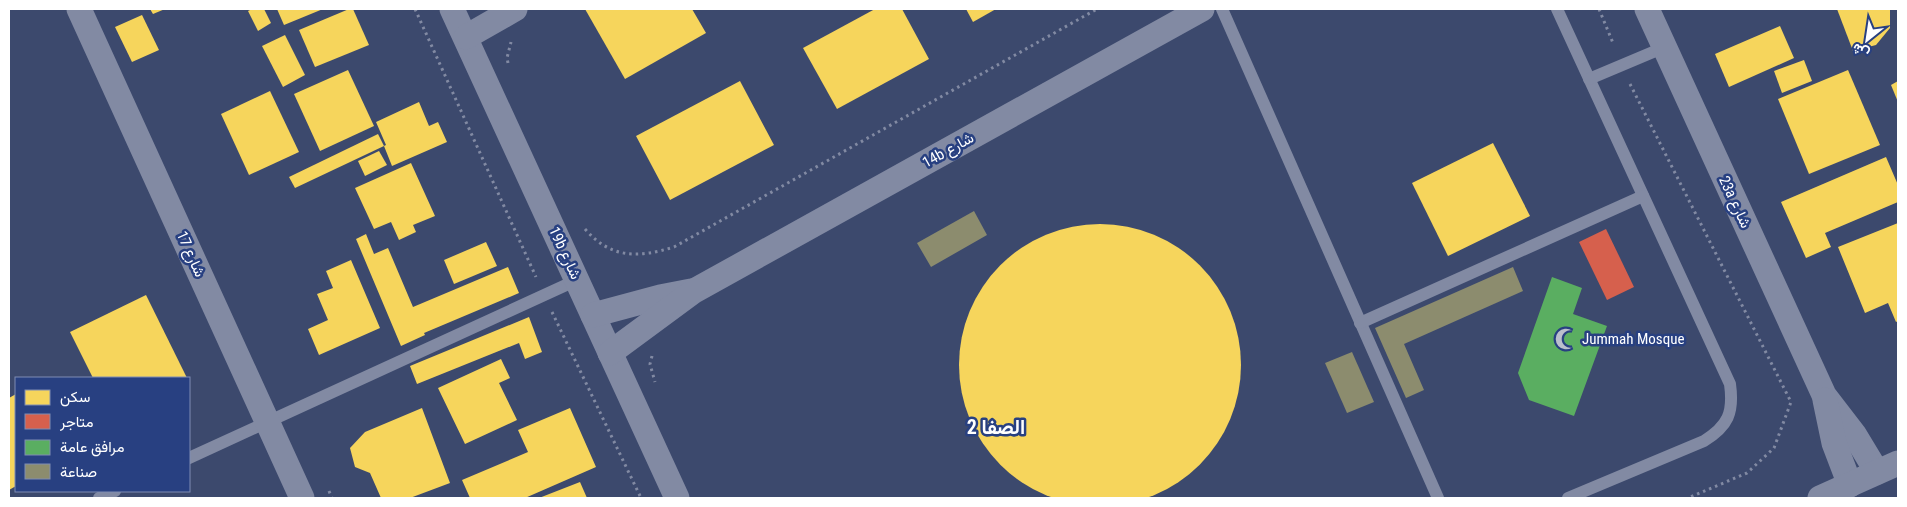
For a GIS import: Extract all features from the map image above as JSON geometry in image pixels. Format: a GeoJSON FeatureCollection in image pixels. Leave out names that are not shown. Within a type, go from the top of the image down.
{"type":"FeatureCollection","features":[{"type":"Feature","properties":{"kind":"street","name":"شارع 17"},"geometry":{"type":"LineString","coordinates":[[80,9],[302,498]]}},
{"type":"Feature","properties":{"kind":"street","name":"19b شارع"},"geometry":{"type":"LineString","coordinates":[[454,9],[677,498]]}},
{"type":"Feature","properties":{"kind":"street"},"geometry":{"type":"LineString","coordinates":[[466,38],[515,9]]}},
{"type":"Feature","properties":{"kind":"street","name":"14b شارع"},"geometry":{"type":"LineString","coordinates":[[610,353],[694,291],[1202,9]]}},
{"type":"Feature","properties":{"kind":"street","name":"23a شارع"},"geometry":{"type":"LineString","coordinates":[[1648,9],[1824,395],[1854,434],[1888,467]]}},
{"type":"Feature","properties":{"kind":"street","name":"14b شارع"},"geometry":{"type":"LineString","coordinates":[[593,315],[660,297],[694,291]]}},
{"type":"Feature","properties":{"kind":"street","name":"23a شارع"},"geometry":{"type":"LineString","coordinates":[[1824,395],[1834,443],[1850,484]]}},
{"type":"Feature","properties":{"kind":"street"},"geometry":{"type":"LineString","coordinates":[[1820,498],[1888,467]]}},
{"type":"Feature","properties":{"kind":"lane"},"geometry":{"type":"LineString","coordinates":[[1222,9],[1438,498]]}},
{"type":"Feature","properties":{"kind":"lane"},"geometry":{"type":"LineString","coordinates":[[1556,9],[1730,384],[1732,401],[1728,418],[1718,432],[1704,441],[1568,498]]}},
{"type":"Feature","properties":{"kind":"lane"},"geometry":{"type":"LineString","coordinates":[[1589,79],[1664,47]]}},
{"type":"Feature","properties":{"kind":"lane"},"geometry":{"type":"LineString","coordinates":[[1360,323],[1643,196]]}},
{"type":"Feature","properties":{"kind":"lane"},"geometry":{"type":"LineString","coordinates":[[190,458],[577,280]]}},
{"type":"Feature","properties":{"kind":"lane"},"geometry":{"type":"LineString","coordinates":[[99,498],[113,492]]}},
{"type":"Feature","properties":{"kind":"path"},"geometry":{"type":"LineString","coordinates":[[415,9],[544,295],[641,498]]}},
{"type":"Feature","properties":{"kind":"path"},"geometry":{"type":"LineString","coordinates":[[581,222],[585,230],[603,247],[627,254],[651,254],[674,247],[1097,9]]}},
{"type":"Feature","properties":{"kind":"path"},"geometry":{"type":"LineString","coordinates":[[1599,9],[1613,43]]}},
{"type":"Feature","properties":{"kind":"path"},"geometry":{"type":"LineString","coordinates":[[508,66],[507,58],[511,41]]}},
{"type":"Feature","properties":{"kind":"path"},"geometry":{"type":"LineString","coordinates":[[1630,84],[1791,402],[1774,448],[1747,472],[1688,498]]}},
{"type":"Feature","properties":{"kind":"path"},"geometry":{"type":"LineString","coordinates":[[654,348],[650,364],[657,390]]}},
{"type":"Feature","properties":{"kind":"building: سكن"},"geometry":{"type":"Polygon","coordinates":[[[150,9],[165,9],[153,14],[150,9]]]}},
{"type":"Feature","properties":{"kind":"building: سكن"},"geometry":{"type":"Polygon","coordinates":[[[264,9],[271,23],[258,31],[248,11],[264,9]]]}},
{"type":"Feature","properties":{"kind":"building: سكن"},"geometry":{"type":"Polygon","coordinates":[[[277,9],[323,9],[284,25],[277,9]]]}},
{"type":"Feature","properties":{"kind":"building: سكن"},"geometry":{"type":"Polygon","coordinates":[[[353,9],[369,45],[315,67],[299,30],[353,9]]]}},
{"type":"Feature","properties":{"kind":"building: سكن"},"geometry":{"type":"Polygon","coordinates":[[[585,9],[692,9],[706,33],[625,79],[585,9]]]}},
{"type":"Feature","properties":{"kind":"building: سكن"},"geometry":{"type":"Polygon","coordinates":[[[875,9],[902,9],[929,59],[837,109],[803,48],[875,9]]]}},
{"type":"Feature","properties":{"kind":"building: سكن"},"geometry":{"type":"Polygon","coordinates":[[[966,9],[996,9],[973,22],[966,9]]]}},
{"type":"Feature","properties":{"kind":"building: سكن"},"geometry":{"type":"Polygon","coordinates":[[[1837,9],[1890,9],[1890,28],[1876,45],[1853,51],[1837,9]]]}},
{"type":"Feature","properties":{"kind":"building: سكن"},"geometry":{"type":"Polygon","coordinates":[[[142,15],[159,50],[132,62],[115,27],[142,15]]]}},
{"type":"Feature","properties":{"kind":"building: سكن"},"geometry":{"type":"Polygon","coordinates":[[[1780,26],[1794,58],[1729,87],[1715,54],[1780,26]]]}},
{"type":"Feature","properties":{"kind":"building: سكن"},"geometry":{"type":"Polygon","coordinates":[[[285,35],[305,75],[283,87],[262,46],[285,35]]]}},
{"type":"Feature","properties":{"kind":"building: سكن"},"geometry":{"type":"Polygon","coordinates":[[[1804,60],[1812,81],[1782,93],[1774,71],[1804,60]]]}},
{"type":"Feature","properties":{"kind":"building: سكن"},"geometry":{"type":"Polygon","coordinates":[[[348,70],[374,126],[320,151],[294,94],[348,70]]]}},
{"type":"Feature","properties":{"kind":"building: سكن"},"geometry":{"type":"Polygon","coordinates":[[[1848,70],[1880,145],[1809,174],[1778,99],[1848,70]]]}},
{"type":"Feature","properties":{"kind":"building: سكن"},"geometry":{"type":"Polygon","coordinates":[[[740,81],[774,145],[670,200],[636,136],[740,81]]]}},
{"type":"Feature","properties":{"kind":"building: سكن"},"geometry":{"type":"Polygon","coordinates":[[[1898,81],[1898,102],[1891,85],[1898,81]]]}},
{"type":"Feature","properties":{"kind":"building: سكن"},"geometry":{"type":"Polygon","coordinates":[[[270,91],[299,152],[249,175],[221,114],[270,91]]]}},
{"type":"Feature","properties":{"kind":"building: سكن"},"geometry":{"type":"Polygon","coordinates":[[[419,102],[429,126],[438,122],[447,142],[392,166],[384,146],[386,145],[376,122],[419,102]]]}},
{"type":"Feature","properties":{"kind":"building: سكن"},"geometry":{"type":"Polygon","coordinates":[[[378,134],[384,146],[295,188],[289,177],[378,134]]]}},
{"type":"Feature","properties":{"kind":"building: سكن"},"geometry":{"type":"Polygon","coordinates":[[[1493,143],[1530,216],[1448,256],[1412,183],[1493,143]]]}},
{"type":"Feature","properties":{"kind":"building: سكن"},"geometry":{"type":"Polygon","coordinates":[[[379,151],[387,165],[365,176],[358,161],[379,151]]]}},
{"type":"Feature","properties":{"kind":"building: سكن"},"geometry":{"type":"Polygon","coordinates":[[[1886,157],[1898,185],[1898,202],[1825,233],[1831,247],[1806,258],[1781,202],[1886,157]]]}},
{"type":"Feature","properties":{"kind":"building: سكن"},"geometry":{"type":"Polygon","coordinates":[[[411,163],[435,216],[413,225],[416,232],[399,240],[391,222],[374,229],[355,188],[411,163]]]}},
{"type":"Feature","properties":{"kind":"building: سكن"},"geometry":{"type":"Polygon","coordinates":[[[1898,223],[1898,321],[1896,322],[1888,303],[1865,313],[1838,247],[1898,223]]]}},
{"type":"Feature","properties":{"kind":"building: سكن"},"geometry":{"type":"Polygon","coordinates":[[[1100,224],[1128,227],[1154,235],[1178,248],[1200,265],[1217,287],[1230,311],[1238,337],[1241,365],[1238,393],[1230,419],[1217,443],[1200,465],[1178,482],[1154,495],[1128,503],[1100,506],[1072,503],[1046,495],[1022,482],[1000,465],[983,443],[970,419],[962,393],[959,365],[962,337],[970,311],[983,287],[1000,265],[1022,248],[1046,235],[1072,227],[1100,224]]]}},
{"type":"Feature","properties":{"kind":"building: سكن"},"geometry":{"type":"Polygon","coordinates":[[[366,234],[374,254],[388,248],[413,307],[508,267],[519,293],[424,333],[425,335],[401,346],[356,239],[366,234]]]}},
{"type":"Feature","properties":{"kind":"building: سكن"},"geometry":{"type":"Polygon","coordinates":[[[486,242],[497,266],[454,284],[444,260],[486,242]]]}},
{"type":"Feature","properties":{"kind":"building: سكن"},"geometry":{"type":"Polygon","coordinates":[[[351,260],[380,328],[319,355],[308,329],[328,320],[317,294],[333,288],[326,271],[351,260]]]}},
{"type":"Feature","properties":{"kind":"building: سكن"},"geometry":{"type":"Polygon","coordinates":[[[146,295],[187,377],[92,377],[70,332],[146,295]]]}},
{"type":"Feature","properties":{"kind":"building: سكن"},"geometry":{"type":"Polygon","coordinates":[[[529,317],[542,352],[525,359],[519,343],[417,384],[410,366],[529,317]]]}},
{"type":"Feature","properties":{"kind":"building: سكن"},"geometry":{"type":"Polygon","coordinates":[[[501,359],[510,378],[499,383],[517,420],[465,444],[438,388],[501,359]]]}},
{"type":"Feature","properties":{"kind":"building: سكن"},"geometry":{"type":"Polygon","coordinates":[[[15,395],[15,487],[9,490],[9,398],[15,395]]]}},
{"type":"Feature","properties":{"kind":"building: سكن"},"geometry":{"type":"Polygon","coordinates":[[[422,408],[450,483],[410,498],[381,498],[370,473],[355,467],[350,448],[365,432],[422,408]]]}},
{"type":"Feature","properties":{"kind":"building: سكن"},"geometry":{"type":"Polygon","coordinates":[[[570,408],[596,467],[525,498],[470,498],[462,480],[528,452],[518,430],[570,408]]]}},
{"type":"Feature","properties":{"kind":"building: سكن"},"geometry":{"type":"Polygon","coordinates":[[[580,482],[587,498],[539,498],[580,482]]]}},
{"type":"Feature","properties":{"kind":"building: متاجر"},"geometry":{"type":"Polygon","coordinates":[[[1606,229],[1634,287],[1607,300],[1579,242],[1606,229]]]}},
{"type":"Feature","properties":{"kind":"building: مرافق عامة","name":"Jummah Mosque"},"geometry":{"type":"Polygon","coordinates":[[[1552,277],[1582,288],[1573,314],[1607,326],[1574,416],[1529,400],[1518,373],[1552,277]]]}},
{"type":"Feature","properties":{"kind":"building: صناعة"},"geometry":{"type":"Polygon","coordinates":[[[974,211],[987,235],[931,267],[917,243],[974,211]]]}},
{"type":"Feature","properties":{"kind":"building: صناعة"},"geometry":{"type":"Polygon","coordinates":[[[1513,267],[1523,291],[1404,344],[1424,390],[1406,398],[1375,328],[1513,267]]]}},
{"type":"Feature","properties":{"kind":"building: صناعة"},"geometry":{"type":"Polygon","coordinates":[[[1352,352],[1374,402],[1347,413],[1325,363],[1352,352]]]}},
{"type":"Feature","properties":{"kind":"place","name":"Jummah Mosque"},"geometry":{"type":"Point","coordinates":[1566,339]}},
{"type":"Feature","properties":{"kind":"district","name":"الصفا 2"},"geometry":{"type":"Point","coordinates":[996,427]}}]}
